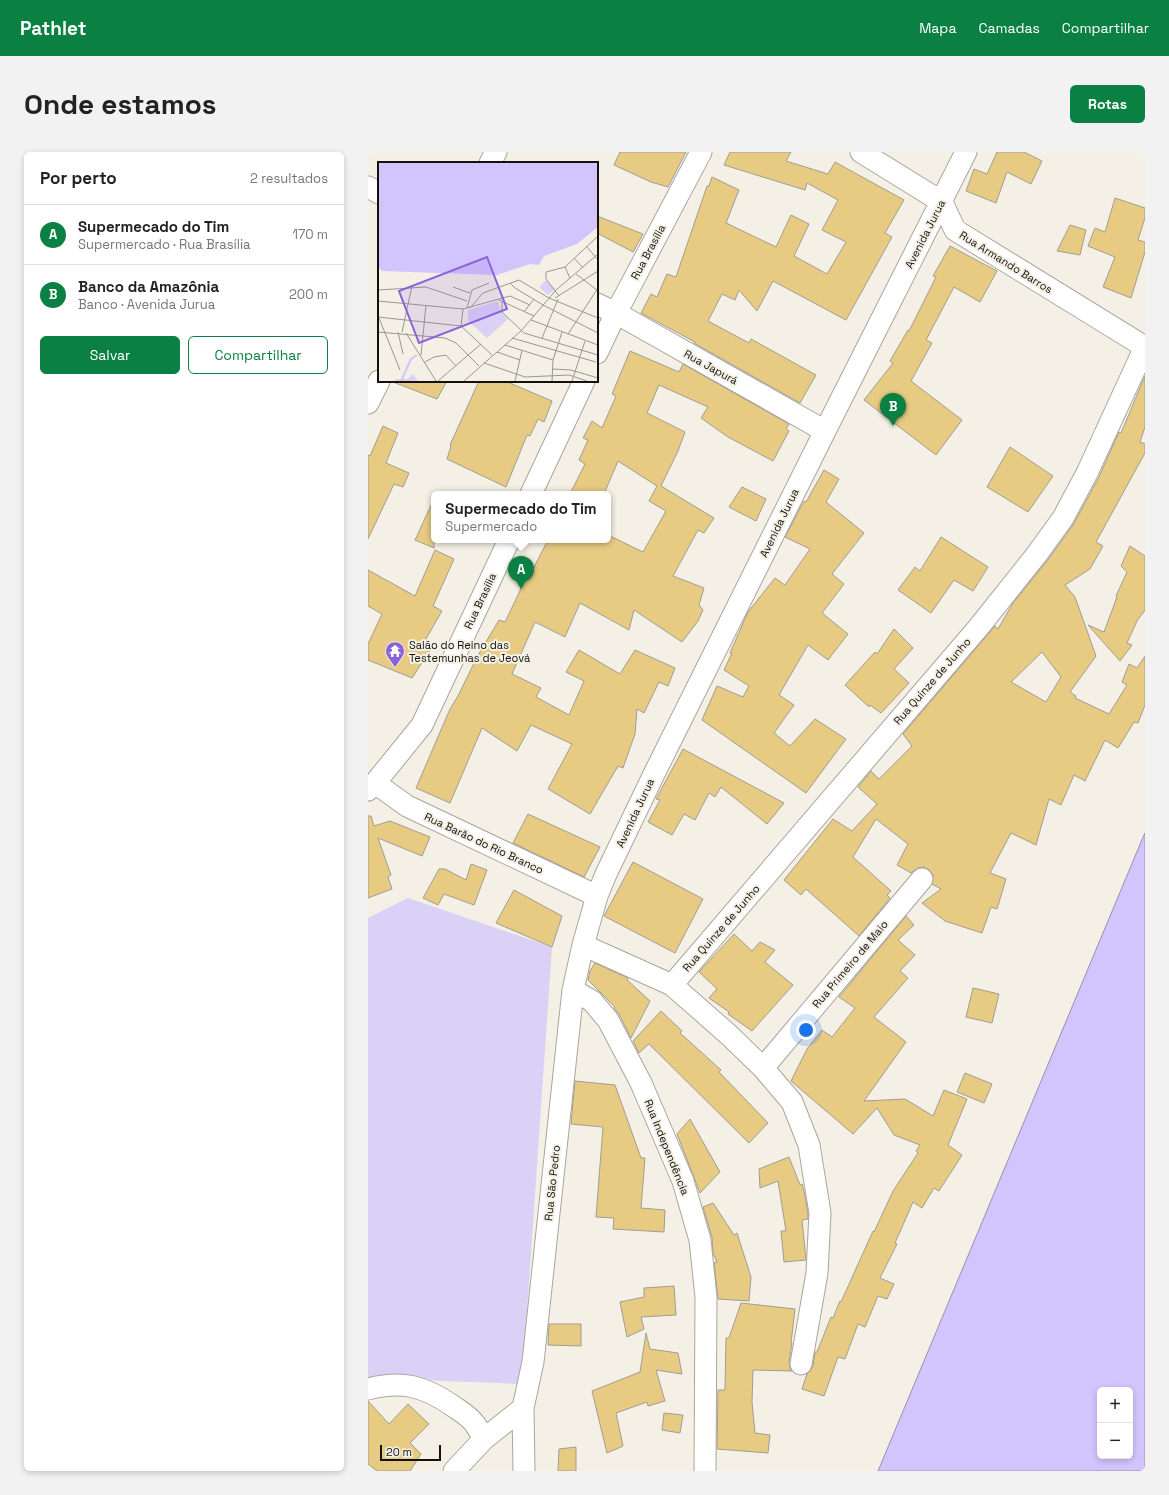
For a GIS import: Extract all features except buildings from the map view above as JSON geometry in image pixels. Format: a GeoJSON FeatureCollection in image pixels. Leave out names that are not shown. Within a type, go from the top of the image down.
{"type":"FeatureCollection","features":[{"type":"Feature","properties":{"kind":"street"},"geometry":{"type":"LineString","coordinates":[[491,162],[496,152]]}},
{"type":"Feature","properties":{"kind":"street","name":"Rua Brasília"},"geometry":{"type":"LineString","coordinates":[[598,351],[616,313],[701,152]]}},
{"type":"Feature","properties":{"kind":"street"},"geometry":{"type":"LineString","coordinates":[[861,152],[942,202]]}},
{"type":"Feature","properties":{"kind":"street","name":"Avenida Jurua"},"geometry":{"type":"LineString","coordinates":[[597,896],[657,767],[966,152]]}},
{"type":"Feature","properties":{"kind":"street"},"geometry":{"type":"LineString","coordinates":[[368,186],[378,192]]}},
{"type":"Feature","properties":{"kind":"street","name":"Rua Armando Barros"},"geometry":{"type":"LineString","coordinates":[[942,202],[955,230],[1145,347]]}},
{"type":"Feature","properties":{"kind":"street","name":"Rua Japurá"},"geometry":{"type":"LineString","coordinates":[[598,304],[616,313],[825,431]]}},
{"type":"Feature","properties":{"kind":"street","name":"Rua Quinze de Junho"},"geometry":{"type":"LineString","coordinates":[[672,985],[978,628],[1038,554],[1063,518],[1087,473],[1145,347]]}},
{"type":"Feature","properties":{"kind":"street"},"geometry":{"type":"LineString","coordinates":[[368,403],[378,382]]}},
{"type":"Feature","properties":{"kind":"street"},"geometry":{"type":"LineString","coordinates":[[532,491],[584,382]]}},
{"type":"Feature","properties":{"kind":"street","name":"Rua Brasília"},"geometry":{"type":"LineString","coordinates":[[372,786],[422,725],[508,543]]}},
{"type":"Feature","properties":{"kind":"street","name":"Rua Barão do Rio Branco"},"geometry":{"type":"LineString","coordinates":[[372,786],[407,806],[597,896]]}},
{"type":"Feature","properties":{"kind":"street","name":"Rua Primeiro de Maio"},"geometry":{"type":"LineString","coordinates":[[763,1068],[922,879]]}},
{"type":"Feature","properties":{"kind":"street","name":"Rua São Pedro"},"geometry":{"type":"LineString","coordinates":[[524,1471],[524,1408],[533,1362],[573,990],[583,945],[597,896]]}},
{"type":"Feature","properties":{"kind":"street"},"geometry":{"type":"LineString","coordinates":[[583,945],[672,985],[729,1035],[763,1068],[792,1102],[809,1145],[820,1213],[817,1273],[801,1364]]}},
{"type":"Feature","properties":{"kind":"street","name":"Rua Independência"},"geometry":{"type":"LineString","coordinates":[[573,990],[592,1002],[608,1020],[641,1084],[683,1181],[700,1240],[706,1297],[705,1471]]}},
{"type":"Feature","properties":{"kind":"street"},"geometry":{"type":"LineString","coordinates":[[368,1389],[383,1385],[418,1387],[443,1399],[463,1412],[474,1422],[484,1439]]}},
{"type":"Feature","properties":{"kind":"street"},"geometry":{"type":"LineString","coordinates":[[454,1471],[484,1439],[524,1408]]}},
{"type":"Feature","properties":{"kind":"shaded area"},"geometry":{"type":"Polygon","coordinates":[[[1145,833],[1145,1471],[878,1471],[1145,833]]]}},
{"type":"Feature","properties":{"kind":"shaded area"},"geometry":{"type":"Polygon","coordinates":[[[408,898],[552,947],[522,1384],[368,1378],[368,918],[408,898]]]}},
{"type":"Feature","properties":{"kind":"place","name":"Banco da Amazônia"},"geometry":{"type":"Point","coordinates":[893,426]}},
{"type":"Feature","properties":{"kind":"place","name":"Supermecado do Tim"},"geometry":{"type":"Point","coordinates":[521,589]}},
{"type":"Feature","properties":{"kind":"place","name":"Salão do Reino das Testemunhas de Jeová"},"geometry":{"type":"Point","coordinates":[395,668]}}]}
